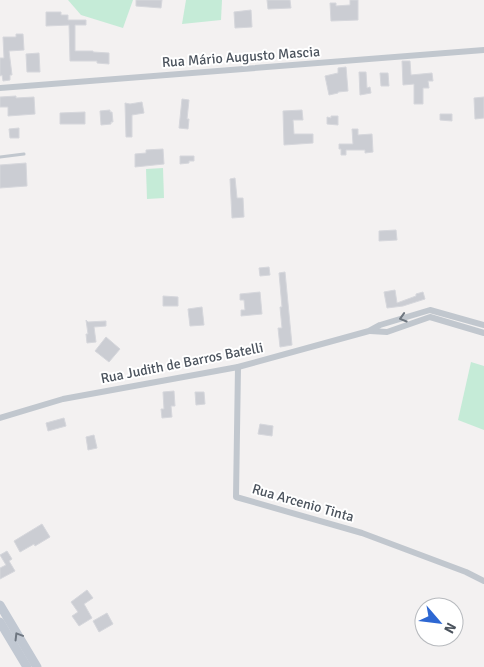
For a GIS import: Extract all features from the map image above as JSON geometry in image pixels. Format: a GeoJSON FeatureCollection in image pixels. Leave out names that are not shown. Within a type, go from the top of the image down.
{"type":"FeatureCollection","features":[{"type":"Feature","properties":{"kind":"main road"},"geometry":{"type":"LineString","coordinates":[[0,605],[37,667]]}},
{"type":"Feature","properties":{"kind":"main road"},"geometry":{"type":"LineString","coordinates":[[0,622],[23,666]]}},
{"type":"Feature","properties":{"kind":"street","name":"Rua Mário Augusto Mascia"},"geometry":{"type":"LineString","coordinates":[[0,88],[484,50]]}},
{"type":"Feature","properties":{"kind":"street","name":"Rua Judith de Barros Batelli"},"geometry":{"type":"LineString","coordinates":[[0,418],[63,399],[238,367],[368,331],[430,310],[484,325]]}},
{"type":"Feature","properties":{"kind":"street","name":"Rua Judith de Barros Batelli"},"geometry":{"type":"LineString","coordinates":[[368,331],[387,332],[430,317],[484,333]]}},
{"type":"Feature","properties":{"kind":"street","name":"Rua Arcenio Tinta"},"geometry":{"type":"LineString","coordinates":[[238,367],[236,497],[362,534],[466,572],[484,581]]}},
{"type":"Feature","properties":{"kind":"lane"},"geometry":{"type":"LineString","coordinates":[[0,158],[24,154]]}},
{"type":"Feature","properties":{"kind":"green space"},"geometry":{"type":"Polygon","coordinates":[[[68,0],[133,0],[123,28],[81,15],[68,0]]]}},
{"type":"Feature","properties":{"kind":"green space"},"geometry":{"type":"Polygon","coordinates":[[[186,0],[222,0],[221,20],[182,24],[186,0]]]}},
{"type":"Feature","properties":{"kind":"green space"},"geometry":{"type":"Polygon","coordinates":[[[163,168],[164,198],[147,199],[146,169],[163,168]]]}},
{"type":"Feature","properties":{"kind":"green space"},"geometry":{"type":"Polygon","coordinates":[[[471,362],[484,366],[484,430],[458,420],[471,362]]]}},
{"type":"Feature","properties":{"kind":"building"},"geometry":{"type":"Polygon","coordinates":[[[136,0],[162,0],[161,8],[136,6],[136,0]]]}},
{"type":"Feature","properties":{"kind":"building"},"geometry":{"type":"Polygon","coordinates":[[[267,0],[290,0],[291,8],[268,9],[267,0]]]}},
{"type":"Feature","properties":{"kind":"building"},"geometry":{"type":"Polygon","coordinates":[[[350,0],[358,0],[358,20],[331,21],[330,3],[336,3],[336,6],[350,5],[350,0]]]}},
{"type":"Feature","properties":{"kind":"building"},"geometry":{"type":"Polygon","coordinates":[[[251,10],[252,27],[235,28],[234,12],[251,10]]]}},
{"type":"Feature","properties":{"kind":"building"},"geometry":{"type":"Polygon","coordinates":[[[46,12],[61,12],[61,15],[68,15],[68,20],[86,20],[86,25],[75,25],[75,51],[109,53],[109,64],[97,63],[97,61],[70,61],[69,25],[46,26],[46,12]]]}},
{"type":"Feature","properties":{"kind":"building"},"geometry":{"type":"Polygon","coordinates":[[[16,34],[23,34],[24,50],[9,51],[12,75],[10,75],[10,80],[3,81],[2,75],[0,76],[0,58],[4,58],[3,37],[16,37],[16,34]]]}},
{"type":"Feature","properties":{"kind":"building"},"geometry":{"type":"Polygon","coordinates":[[[39,53],[40,72],[27,72],[26,54],[39,53]]]}},
{"type":"Feature","properties":{"kind":"building"},"geometry":{"type":"Polygon","coordinates":[[[402,61],[410,61],[411,75],[432,73],[433,81],[428,81],[429,88],[423,88],[423,104],[414,104],[414,84],[403,85],[402,61]]]}},
{"type":"Feature","properties":{"kind":"building"},"geometry":{"type":"Polygon","coordinates":[[[346,67],[348,91],[329,95],[325,76],[338,73],[338,68],[346,67]]]}},
{"type":"Feature","properties":{"kind":"building"},"geometry":{"type":"Polygon","coordinates":[[[359,72],[366,72],[367,88],[370,87],[371,93],[360,95],[359,72]]]}},
{"type":"Feature","properties":{"kind":"building"},"geometry":{"type":"Polygon","coordinates":[[[380,73],[388,73],[389,86],[381,86],[380,73]]]}},
{"type":"Feature","properties":{"kind":"building"},"geometry":{"type":"Polygon","coordinates":[[[16,96],[16,98],[34,97],[35,114],[8,116],[8,107],[0,107],[0,97],[16,96]]]}},
{"type":"Feature","properties":{"kind":"building"},"geometry":{"type":"Polygon","coordinates":[[[484,97],[484,118],[475,119],[474,98],[484,97]]]}},
{"type":"Feature","properties":{"kind":"building"},"geometry":{"type":"Polygon","coordinates":[[[182,99],[189,100],[188,129],[179,128],[182,99]]]}},
{"type":"Feature","properties":{"kind":"building"},"geometry":{"type":"Polygon","coordinates":[[[142,102],[144,113],[132,115],[132,137],[126,137],[125,103],[142,102]]]}},
{"type":"Feature","properties":{"kind":"building"},"geometry":{"type":"Polygon","coordinates":[[[110,110],[113,122],[101,125],[100,111],[110,110]]]}},
{"type":"Feature","properties":{"kind":"building"},"geometry":{"type":"Polygon","coordinates":[[[302,110],[303,120],[293,120],[294,134],[313,134],[313,143],[284,145],[283,111],[302,110]]]}},
{"type":"Feature","properties":{"kind":"building"},"geometry":{"type":"Polygon","coordinates":[[[85,112],[85,124],[60,124],[60,113],[85,112]]]}},
{"type":"Feature","properties":{"kind":"building"},"geometry":{"type":"Polygon","coordinates":[[[440,114],[452,114],[452,121],[440,120],[440,114]]]}},
{"type":"Feature","properties":{"kind":"building"},"geometry":{"type":"Polygon","coordinates":[[[331,116],[338,116],[338,125],[327,124],[327,117],[331,118],[331,116]]]}},
{"type":"Feature","properties":{"kind":"building"},"geometry":{"type":"Polygon","coordinates":[[[19,128],[19,138],[10,138],[9,129],[19,128]]]}},
{"type":"Feature","properties":{"kind":"building"},"geometry":{"type":"Polygon","coordinates":[[[352,129],[358,129],[358,135],[372,134],[373,152],[365,153],[365,150],[346,150],[346,155],[341,155],[339,144],[353,144],[352,129]]]}},
{"type":"Feature","properties":{"kind":"building"},"geometry":{"type":"Polygon","coordinates":[[[163,149],[164,164],[135,167],[135,154],[146,153],[146,150],[163,149]]]}},
{"type":"Feature","properties":{"kind":"building"},"geometry":{"type":"Polygon","coordinates":[[[180,156],[194,156],[194,161],[180,164],[180,156]]]}},
{"type":"Feature","properties":{"kind":"building"},"geometry":{"type":"Polygon","coordinates":[[[26,163],[27,186],[0,188],[0,165],[26,163]]]}},
{"type":"Feature","properties":{"kind":"building"},"geometry":{"type":"Polygon","coordinates":[[[235,178],[237,198],[243,198],[244,217],[232,218],[230,179],[235,178]]]}},
{"type":"Feature","properties":{"kind":"building"},"geometry":{"type":"Polygon","coordinates":[[[396,230],[397,240],[379,241],[379,231],[396,230]]]}},
{"type":"Feature","properties":{"kind":"building"},"geometry":{"type":"Polygon","coordinates":[[[269,267],[270,275],[260,276],[259,268],[269,267]]]}},
{"type":"Feature","properties":{"kind":"building"},"geometry":{"type":"Polygon","coordinates":[[[285,272],[292,345],[280,347],[278,328],[282,328],[280,307],[282,307],[279,273],[285,272]]]}},
{"type":"Feature","properties":{"kind":"building"},"geometry":{"type":"Polygon","coordinates":[[[395,290],[397,303],[423,292],[425,299],[403,306],[387,308],[384,292],[395,290]]]}},
{"type":"Feature","properties":{"kind":"building"},"geometry":{"type":"Polygon","coordinates":[[[260,292],[262,314],[241,316],[241,310],[245,310],[244,300],[240,300],[240,294],[260,292]]]}},
{"type":"Feature","properties":{"kind":"building"},"geometry":{"type":"Polygon","coordinates":[[[163,296],[178,297],[178,306],[163,306],[163,296]]]}},
{"type":"Feature","properties":{"kind":"building"},"geometry":{"type":"Polygon","coordinates":[[[202,307],[204,325],[190,326],[188,309],[202,307]]]}},
{"type":"Feature","properties":{"kind":"building"},"geometry":{"type":"Polygon","coordinates":[[[86,320],[88,322],[106,321],[106,326],[94,327],[96,342],[87,343],[86,320]]]}},
{"type":"Feature","properties":{"kind":"building"},"geometry":{"type":"Polygon","coordinates":[[[106,337],[120,349],[109,362],[95,351],[106,337]]]}},
{"type":"Feature","properties":{"kind":"building"},"geometry":{"type":"Polygon","coordinates":[[[174,391],[175,406],[171,406],[172,417],[162,418],[161,409],[164,409],[163,392],[174,391]]]}},
{"type":"Feature","properties":{"kind":"building"},"geometry":{"type":"Polygon","coordinates":[[[195,392],[204,392],[205,404],[196,405],[195,392]]]}},
{"type":"Feature","properties":{"kind":"building"},"geometry":{"type":"Polygon","coordinates":[[[64,418],[66,426],[48,431],[46,423],[64,418]]]}},
{"type":"Feature","properties":{"kind":"building"},"geometry":{"type":"Polygon","coordinates":[[[260,424],[273,426],[272,436],[258,434],[260,424]]]}},
{"type":"Feature","properties":{"kind":"building"},"geometry":{"type":"Polygon","coordinates":[[[94,435],[97,448],[88,450],[86,437],[94,435]]]}},
{"type":"Feature","properties":{"kind":"building"},"geometry":{"type":"Polygon","coordinates":[[[42,524],[50,537],[20,552],[14,541],[42,524]]]}},
{"type":"Feature","properties":{"kind":"building"},"geometry":{"type":"Polygon","coordinates":[[[7,551],[12,559],[9,561],[15,571],[0,579],[0,568],[6,565],[0,555],[7,551]]]}},
{"type":"Feature","properties":{"kind":"building"},"geometry":{"type":"Polygon","coordinates":[[[87,590],[93,598],[84,604],[92,618],[79,626],[72,616],[78,612],[71,602],[87,590]]]}},
{"type":"Feature","properties":{"kind":"building"},"geometry":{"type":"Polygon","coordinates":[[[107,613],[113,624],[99,632],[93,621],[107,613]]]}}]}
